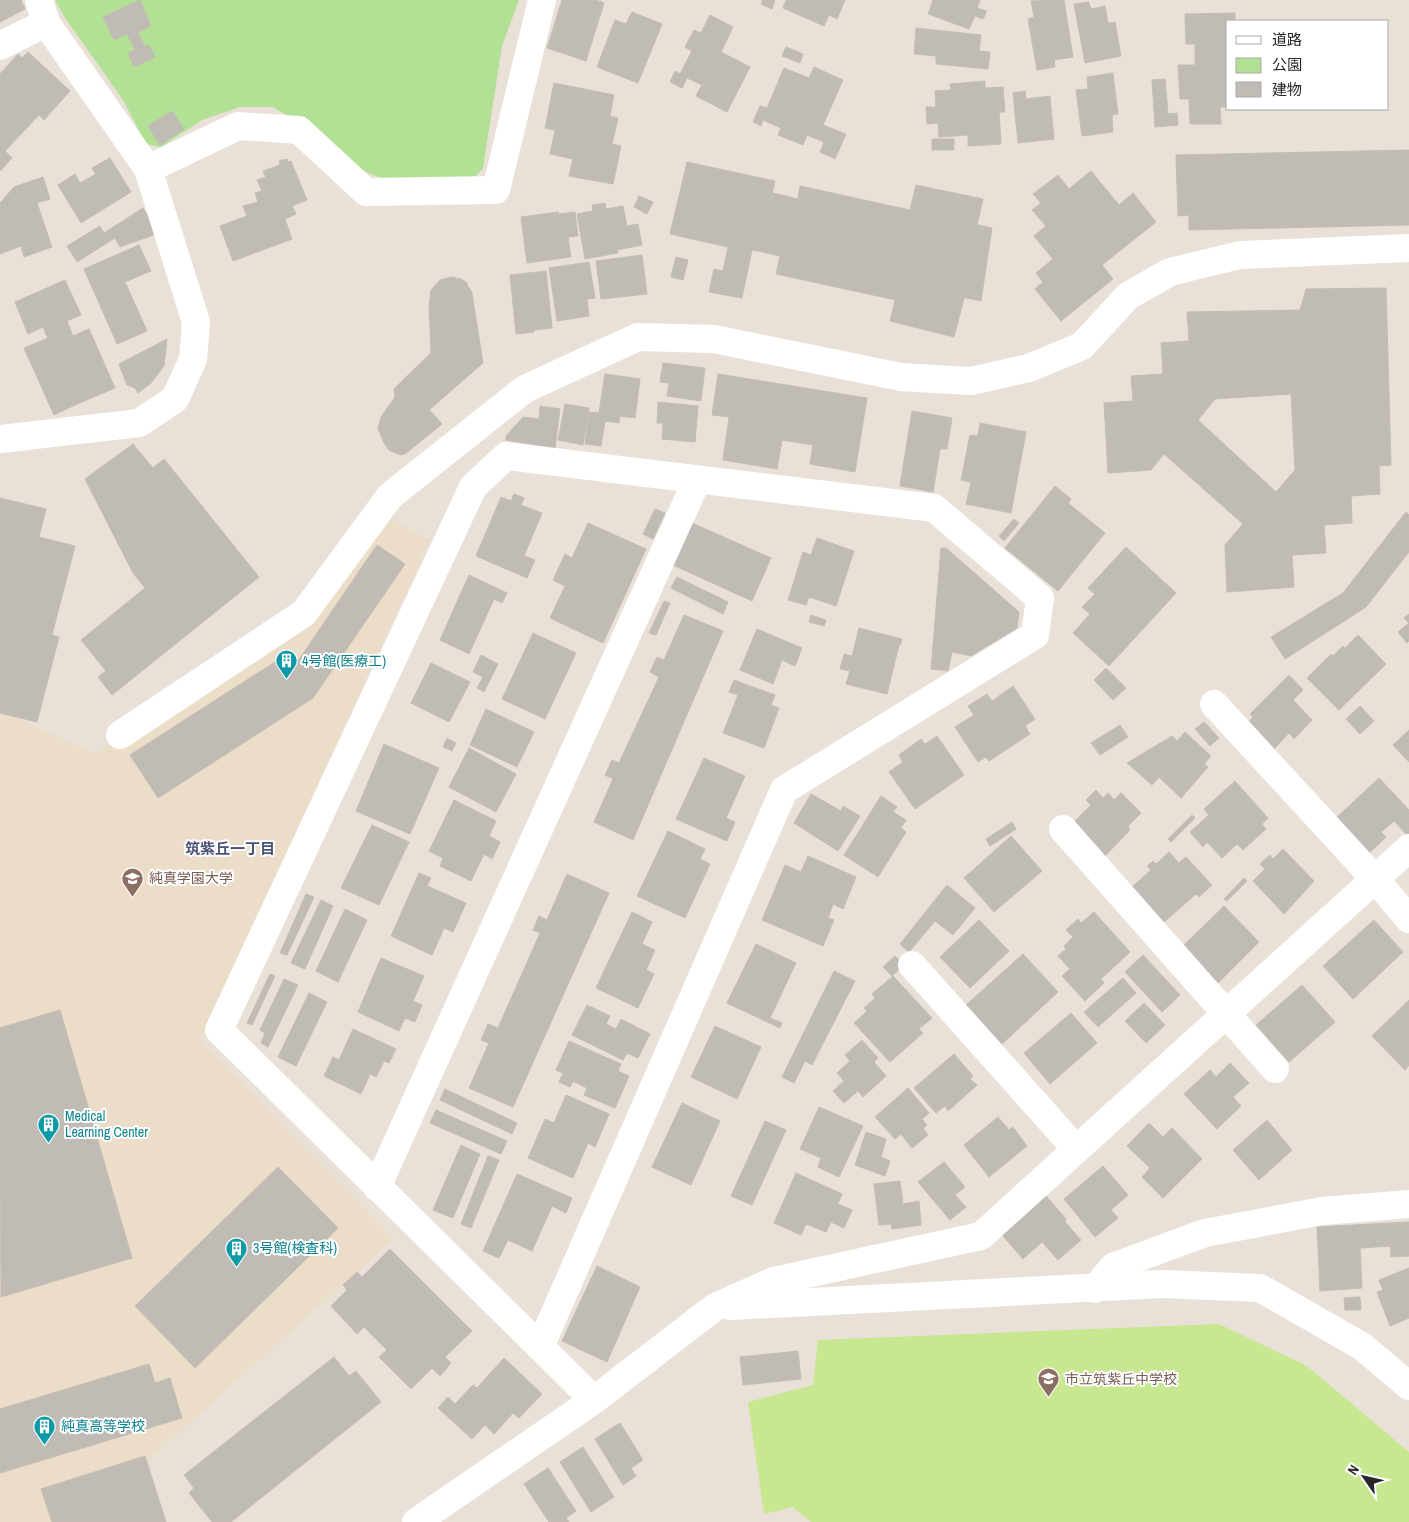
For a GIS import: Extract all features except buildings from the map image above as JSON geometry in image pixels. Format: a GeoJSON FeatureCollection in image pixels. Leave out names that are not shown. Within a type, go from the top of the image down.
{"type":"FeatureCollection","features":[{"type":"Feature","properties":{"kind":"street"},"geometry":{"type":"LineString","coordinates":[[148,169],[238,126],[299,130],[366,192],[496,190],[542,0]]}},
{"type":"Feature","properties":{"kind":"street"},"geometry":{"type":"LineString","coordinates":[[0,46],[43,11],[148,169],[196,322],[193,359],[174,399],[139,423],[0,439]]}},
{"type":"Feature","properties":{"kind":"street"},"geometry":{"type":"LineString","coordinates":[[120,735],[304,613],[390,496],[527,388],[638,337],[714,339],[900,377],[972,382],[1029,368],[1082,346],[1128,296],[1170,272],[1240,255],[1409,248]]}},
{"type":"Feature","properties":{"kind":"street"},"geometry":{"type":"LineString","coordinates":[[466,436],[492,469]]}},
{"type":"Feature","properties":{"kind":"street"},"geometry":{"type":"LineString","coordinates":[[540,1347],[784,790],[1034,635],[1040,598],[934,508],[506,456],[473,487],[219,1030],[377,1187],[540,1347],[594,1400]]}},
{"type":"Feature","properties":{"kind":"street"},"geometry":{"type":"LineString","coordinates":[[377,1187],[697,480]]}},
{"type":"Feature","properties":{"kind":"street"},"geometry":{"type":"LineString","coordinates":[[1214,704],[1375,879],[1409,919]]}},
{"type":"Feature","properties":{"kind":"street"},"geometry":{"type":"LineString","coordinates":[[1063,829],[1275,1069]]}},
{"type":"Feature","properties":{"kind":"street"},"geometry":{"type":"LineString","coordinates":[[416,1522],[594,1400],[715,1307],[774,1281],[981,1236],[1409,848]]}},
{"type":"Feature","properties":{"kind":"street"},"geometry":{"type":"LineString","coordinates":[[912,966],[1076,1149]]}},
{"type":"Feature","properties":{"kind":"street"},"geometry":{"type":"LineString","coordinates":[[1095,1288],[1114,1267],[1205,1233],[1322,1211],[1409,1204]]}},
{"type":"Feature","properties":{"kind":"street"},"geometry":{"type":"LineString","coordinates":[[715,1307],[1163,1284],[1260,1288],[1362,1347],[1409,1386]]}},
{"type":"Feature","properties":{"kind":"shaded area","name":"純真学園大学"},"geometry":{"type":"Polygon","coordinates":[[[368,506],[430,540],[200,1040],[394,1239],[80,1522],[0,1522],[0,710],[95,754],[288,617],[368,506]]]}},
{"type":"Feature","properties":{"kind":"green space"},"geometry":{"type":"Polygon","coordinates":[[[55,0],[519,0],[502,46],[483,168],[471,181],[386,180],[356,168],[305,126],[273,107],[240,107],[202,120],[161,147],[146,144],[123,100],[65,18],[55,0]]]}},
{"type":"Feature","properties":{"kind":"green space","name":"市立筑紫丘中学校"},"geometry":{"type":"Polygon","coordinates":[[[1219,1324],[1307,1366],[1409,1452],[1409,1522],[811,1522],[793,1507],[764,1514],[748,1402],[813,1385],[818,1340],[1219,1324]]]}},
{"type":"Feature","properties":{"kind":"place","name":"4号館(医療工)"},"geometry":{"type":"Point","coordinates":[286,680]}},
{"type":"Feature","properties":{"kind":"place","name":"純真学園大学"},"geometry":{"type":"Point","coordinates":[133,897]}},
{"type":"Feature","properties":{"kind":"place","name":"Medical Learning Center"},"geometry":{"type":"Point","coordinates":[49,1143]}},
{"type":"Feature","properties":{"kind":"place","name":"3号館(検査科)"},"geometry":{"type":"Point","coordinates":[237,1267]}},
{"type":"Feature","properties":{"kind":"place","name":"市立筑紫丘中学校"},"geometry":{"type":"Point","coordinates":[1049,1398]}},
{"type":"Feature","properties":{"kind":"place","name":"純真高等学校"},"geometry":{"type":"Point","coordinates":[45,1445]}},
{"type":"Feature","properties":{"kind":"district","name":"筑紫丘一丁目"},"geometry":{"type":"Point","coordinates":[230,849]}}]}
